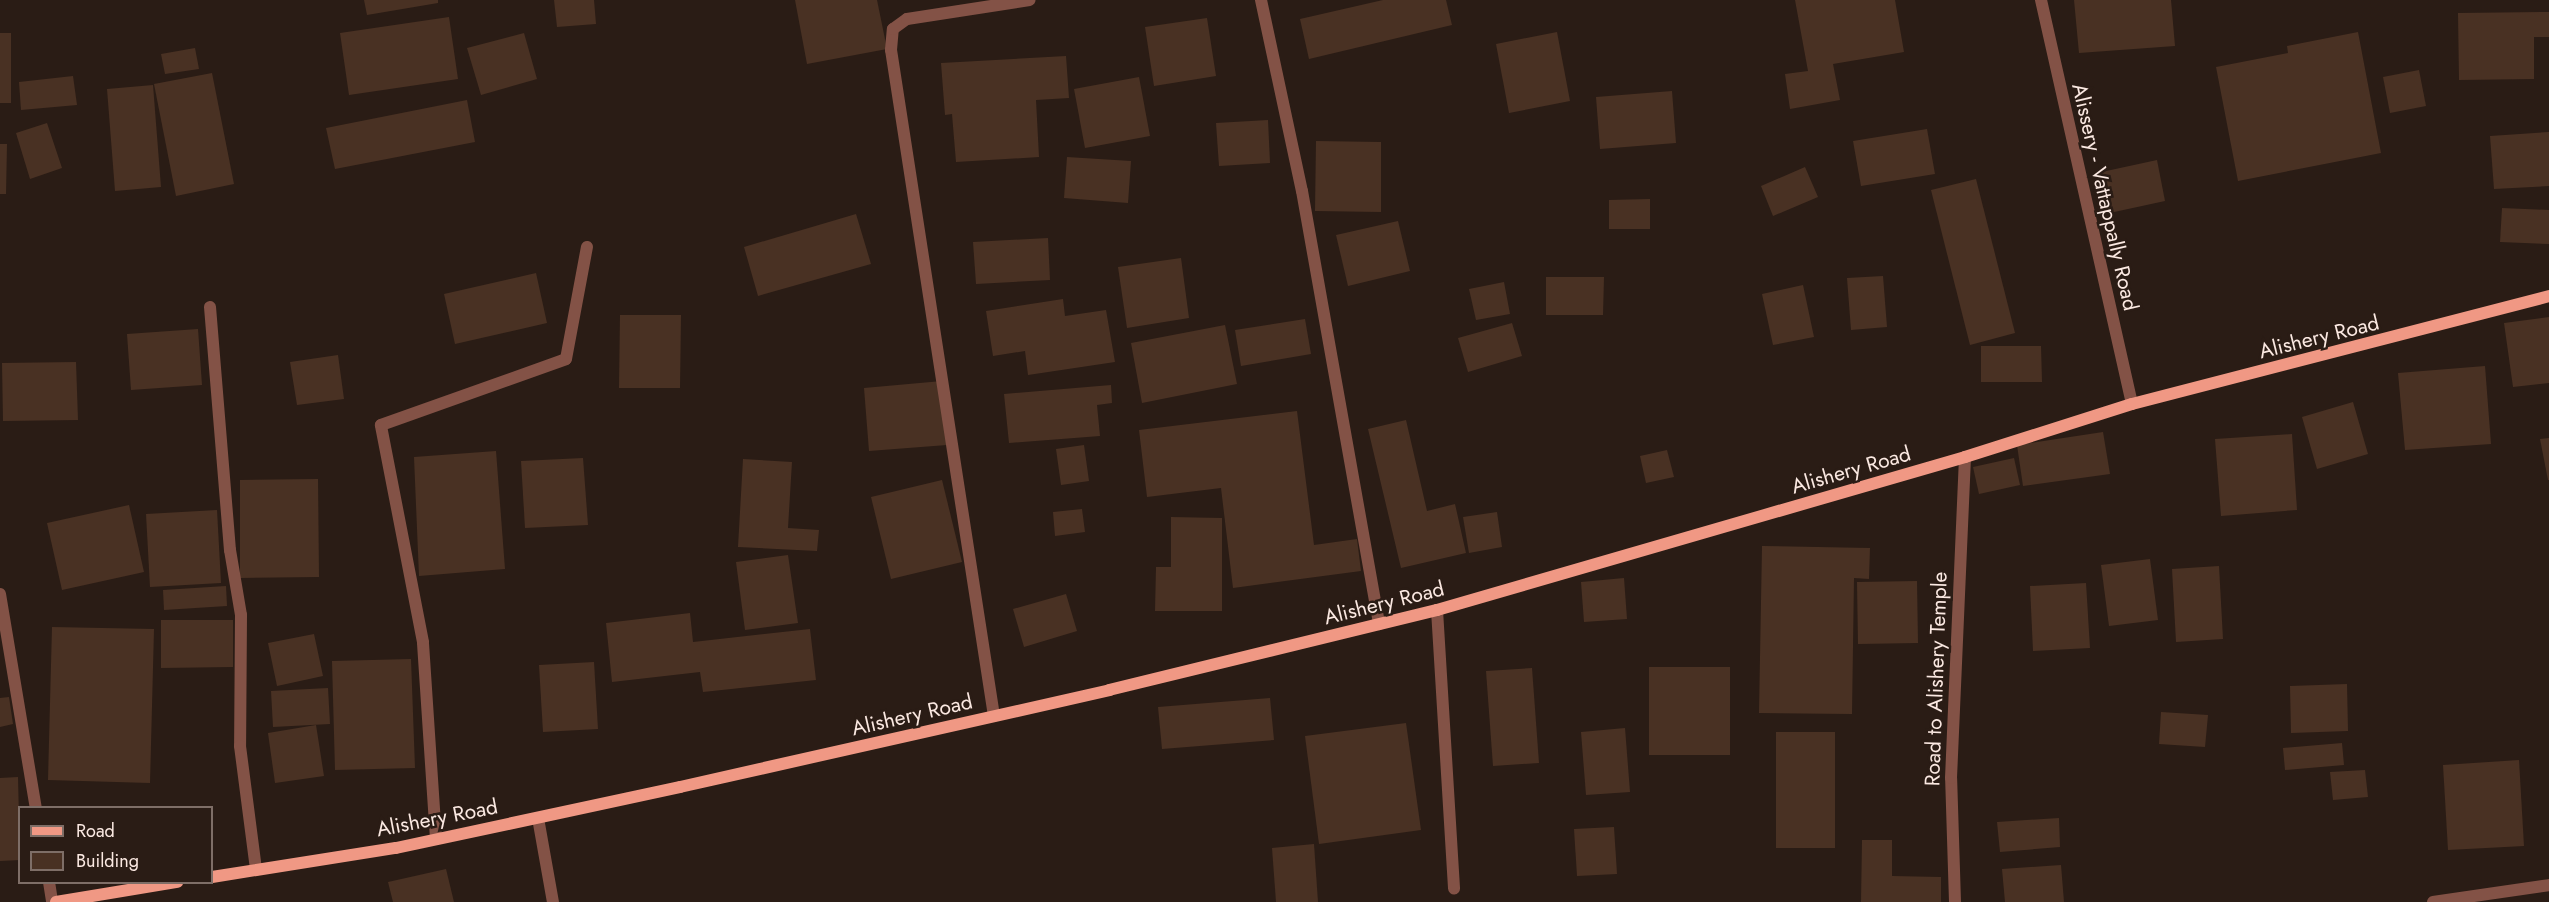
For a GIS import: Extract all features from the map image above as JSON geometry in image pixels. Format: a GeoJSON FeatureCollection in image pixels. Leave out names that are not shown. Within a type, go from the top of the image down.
{"type":"FeatureCollection","features":[{"type":"Feature","properties":{"kind":"main road","name":"Alishery Road"},"geometry":{"type":"LineString","coordinates":[[213,877],[436,839],[538,818],[994,716],[1437,610],[1965,457],[2132,404],[2549,296]]}},
{"type":"Feature","properties":{"kind":"main road"},"geometry":{"type":"LineString","coordinates":[[54,902],[165,884]]}},
{"type":"Feature","properties":{"kind":"street"},"geometry":{"type":"LineString","coordinates":[[994,716],[891,50],[893,29],[907,18],[1030,0]]}},
{"type":"Feature","properties":{"kind":"street"},"geometry":{"type":"LineString","coordinates":[[1262,0],[1302,191],[1379,624]]}},
{"type":"Feature","properties":{"kind":"street","name":"Alissery - Vattappally Road"},"geometry":{"type":"LineString","coordinates":[[2041,0],[2132,404]]}},
{"type":"Feature","properties":{"kind":"street"},"geometry":{"type":"LineString","coordinates":[[436,839],[423,642],[381,425],[566,359],[587,247]]}},
{"type":"Feature","properties":{"kind":"street"},"geometry":{"type":"LineString","coordinates":[[210,307],[230,550],[241,615],[240,746],[256,870]]}},
{"type":"Feature","properties":{"kind":"street","name":"Road to Alishery Temple"},"geometry":{"type":"LineString","coordinates":[[1955,902],[1951,778],[1965,457]]}},
{"type":"Feature","properties":{"kind":"street"},"geometry":{"type":"LineString","coordinates":[[0,594],[36,806]]}},
{"type":"Feature","properties":{"kind":"street"},"geometry":{"type":"LineString","coordinates":[[1437,610],[1454,888]]}},
{"type":"Feature","properties":{"kind":"street"},"geometry":{"type":"LineString","coordinates":[[538,818],[553,902]]}},
{"type":"Feature","properties":{"kind":"street"},"geometry":{"type":"LineString","coordinates":[[50,884],[54,902]]}},
{"type":"Feature","properties":{"kind":"street"},"geometry":{"type":"LineString","coordinates":[[2433,902],[2549,885]]}},
{"type":"Feature","properties":{"kind":"building"},"geometry":{"type":"Polygon","coordinates":[[[364,0],[438,0],[438,3],[367,15],[364,0]]]}},
{"type":"Feature","properties":{"kind":"building"},"geometry":{"type":"Polygon","coordinates":[[[554,0],[594,0],[596,24],[557,27],[554,0]]]}},
{"type":"Feature","properties":{"kind":"building"},"geometry":{"type":"Polygon","coordinates":[[[795,0],[877,0],[887,49],[807,64],[795,0]]]}},
{"type":"Feature","properties":{"kind":"building"},"geometry":{"type":"Polygon","coordinates":[[[1383,0],[1446,0],[1452,25],[1309,59],[1300,19],[1383,0]]]}},
{"type":"Feature","properties":{"kind":"building"},"geometry":{"type":"Polygon","coordinates":[[[1795,0],[1895,0],[1904,52],[1833,64],[1840,100],[1790,109],[1785,74],[1808,71],[1795,0]]]}},
{"type":"Feature","properties":{"kind":"building"},"geometry":{"type":"Polygon","coordinates":[[[2074,0],[2171,0],[2175,46],[2079,53],[2074,0]]]}},
{"type":"Feature","properties":{"kind":"building"},"geometry":{"type":"Polygon","coordinates":[[[2549,12],[2549,37],[2534,37],[2534,79],[2459,80],[2458,13],[2549,12]]]}},
{"type":"Feature","properties":{"kind":"building"},"geometry":{"type":"Polygon","coordinates":[[[449,17],[458,79],[349,95],[340,33],[449,17]]]}},
{"type":"Feature","properties":{"kind":"building"},"geometry":{"type":"Polygon","coordinates":[[[1207,18],[1216,76],[1154,86],[1145,27],[1207,18]]]}},
{"type":"Feature","properties":{"kind":"building"},"geometry":{"type":"Polygon","coordinates":[[[1557,32],[1570,101],[1509,113],[1496,44],[1557,32]]]}},
{"type":"Feature","properties":{"kind":"building"},"geometry":{"type":"Polygon","coordinates":[[[2358,32],[2381,153],[2238,181],[2216,67],[2288,53],[2287,46],[2358,32]]]}},
{"type":"Feature","properties":{"kind":"building"},"geometry":{"type":"Polygon","coordinates":[[[0,33],[11,33],[11,103],[0,103],[0,33]]]}},
{"type":"Feature","properties":{"kind":"building"},"geometry":{"type":"Polygon","coordinates":[[[524,33],[537,79],[481,95],[467,48],[524,33]]]}},
{"type":"Feature","properties":{"kind":"building"},"geometry":{"type":"Polygon","coordinates":[[[195,48],[199,69],[165,74],[161,54],[195,48]]]}},
{"type":"Feature","properties":{"kind":"building"},"geometry":{"type":"Polygon","coordinates":[[[1066,56],[1069,98],[1036,100],[1039,157],[956,162],[952,114],[945,115],[941,63],[1066,56]]]}},
{"type":"Feature","properties":{"kind":"building"},"geometry":{"type":"Polygon","coordinates":[[[2419,70],[2426,106],[2390,113],[2383,77],[2419,70]]]}},
{"type":"Feature","properties":{"kind":"building"},"geometry":{"type":"Polygon","coordinates":[[[212,73],[234,184],[176,196],[154,84],[212,73]]]}},
{"type":"Feature","properties":{"kind":"building"},"geometry":{"type":"Polygon","coordinates":[[[73,76],[77,105],[21,110],[19,82],[73,76]]]}},
{"type":"Feature","properties":{"kind":"building"},"geometry":{"type":"Polygon","coordinates":[[[1139,77],[1150,136],[1085,148],[1074,89],[1139,77]]]}},
{"type":"Feature","properties":{"kind":"building"},"geometry":{"type":"Polygon","coordinates":[[[153,85],[161,187],[115,191],[107,89],[153,85]]]}},
{"type":"Feature","properties":{"kind":"building"},"geometry":{"type":"Polygon","coordinates":[[[1672,91],[1676,143],[1600,149],[1596,97],[1672,91]]]}},
{"type":"Feature","properties":{"kind":"building"},"geometry":{"type":"Polygon","coordinates":[[[467,100],[475,142],[335,169],[326,128],[467,100]]]}},
{"type":"Feature","properties":{"kind":"building"},"geometry":{"type":"Polygon","coordinates":[[[1268,120],[1270,163],[1219,166],[1216,123],[1268,120]]]}},
{"type":"Feature","properties":{"kind":"building"},"geometry":{"type":"Polygon","coordinates":[[[47,123],[62,168],[30,179],[16,133],[47,123]]]}},
{"type":"Feature","properties":{"kind":"building"},"geometry":{"type":"Polygon","coordinates":[[[1927,129],[1935,174],[1861,186],[1853,141],[1927,129]]]}},
{"type":"Feature","properties":{"kind":"building"},"geometry":{"type":"Polygon","coordinates":[[[2549,132],[2549,186],[2494,189],[2490,136],[2549,132]]]}},
{"type":"Feature","properties":{"kind":"building"},"geometry":{"type":"Polygon","coordinates":[[[1316,141],[1381,142],[1381,212],[1315,211],[1316,141]]]}},
{"type":"Feature","properties":{"kind":"building"},"geometry":{"type":"Polygon","coordinates":[[[0,144],[7,144],[6,194],[0,194],[0,144]]]}},
{"type":"Feature","properties":{"kind":"building"},"geometry":{"type":"Polygon","coordinates":[[[1067,157],[1131,161],[1128,203],[1064,198],[1067,157]]]}},
{"type":"Feature","properties":{"kind":"building"},"geometry":{"type":"Polygon","coordinates":[[[2157,160],[2165,201],[2105,214],[2097,173],[2157,160]]]}},
{"type":"Feature","properties":{"kind":"building"},"geometry":{"type":"Polygon","coordinates":[[[1805,167],[1818,197],[1773,216],[1761,186],[1805,167]]]}},
{"type":"Feature","properties":{"kind":"building"},"geometry":{"type":"Polygon","coordinates":[[[1976,179],[2015,333],[1970,345],[1931,190],[1976,179]]]}},
{"type":"Feature","properties":{"kind":"building"},"geometry":{"type":"Polygon","coordinates":[[[1650,199],[1650,229],[1609,229],[1609,200],[1650,199]]]}},
{"type":"Feature","properties":{"kind":"building"},"geometry":{"type":"Polygon","coordinates":[[[2502,208],[2549,210],[2549,244],[2500,242],[2502,208]]]}},
{"type":"Feature","properties":{"kind":"building"},"geometry":{"type":"Polygon","coordinates":[[[856,214],[871,264],[758,296],[744,247],[856,214]]]}},
{"type":"Feature","properties":{"kind":"building"},"geometry":{"type":"Polygon","coordinates":[[[1398,221],[1410,271],[1348,286],[1336,235],[1398,221]]]}},
{"type":"Feature","properties":{"kind":"building"},"geometry":{"type":"Polygon","coordinates":[[[1048,238],[1050,280],[976,284],[973,242],[1048,238]]]}},
{"type":"Feature","properties":{"kind":"building"},"geometry":{"type":"Polygon","coordinates":[[[1181,258],[1189,318],[1127,328],[1118,267],[1181,258]]]}},
{"type":"Feature","properties":{"kind":"building"},"geometry":{"type":"Polygon","coordinates":[[[536,273],[547,323],[455,344],[444,294],[536,273]]]}},
{"type":"Feature","properties":{"kind":"building"},"geometry":{"type":"Polygon","coordinates":[[[1883,276],[1887,327],[1851,330],[1847,278],[1883,276]]]}},
{"type":"Feature","properties":{"kind":"building"},"geometry":{"type":"Polygon","coordinates":[[[1546,277],[1604,277],[1603,315],[1546,315],[1546,277]]]}},
{"type":"Feature","properties":{"kind":"building"},"geometry":{"type":"Polygon","coordinates":[[[1504,282],[1510,314],[1476,320],[1469,289],[1504,282]]]}},
{"type":"Feature","properties":{"kind":"building"},"geometry":{"type":"Polygon","coordinates":[[[1803,285],[1814,337],[1773,345],[1762,294],[1803,285]]]}},
{"type":"Feature","properties":{"kind":"building"},"geometry":{"type":"Polygon","coordinates":[[[1063,299],[1065,316],[1106,310],[1115,362],[1028,375],[1025,351],[993,356],[986,311],[1063,299]]]}},
{"type":"Feature","properties":{"kind":"building"},"geometry":{"type":"Polygon","coordinates":[[[620,315],[681,315],[680,388],[619,388],[620,315]]]}},
{"type":"Feature","properties":{"kind":"building"},"geometry":{"type":"Polygon","coordinates":[[[2549,317],[2549,383],[2513,387],[2504,323],[2549,317]]]}},
{"type":"Feature","properties":{"kind":"building"},"geometry":{"type":"Polygon","coordinates":[[[1305,319],[1311,354],[1241,366],[1235,330],[1305,319]]]}},
{"type":"Feature","properties":{"kind":"building"},"geometry":{"type":"Polygon","coordinates":[[[1512,323],[1522,356],[1468,372],[1458,338],[1512,323]]]}},
{"type":"Feature","properties":{"kind":"building"},"geometry":{"type":"Polygon","coordinates":[[[1225,325],[1237,384],[1142,403],[1131,343],[1225,325]]]}},
{"type":"Feature","properties":{"kind":"building"},"geometry":{"type":"Polygon","coordinates":[[[198,329],[202,385],[131,390],[127,334],[198,329]]]}},
{"type":"Feature","properties":{"kind":"building"},"geometry":{"type":"Polygon","coordinates":[[[1981,346],[2041,346],[2042,382],[1981,382],[1981,346]]]}},
{"type":"Feature","properties":{"kind":"building"},"geometry":{"type":"Polygon","coordinates":[[[338,355],[344,399],[297,405],[290,362],[338,355]]]}},
{"type":"Feature","properties":{"kind":"building"},"geometry":{"type":"Polygon","coordinates":[[[76,362],[78,420],[3,421],[2,363],[76,362]]]}},
{"type":"Feature","properties":{"kind":"building"},"geometry":{"type":"Polygon","coordinates":[[[2485,366],[2491,444],[2405,450],[2398,373],[2485,366]]]}},
{"type":"Feature","properties":{"kind":"building"},"geometry":{"type":"Polygon","coordinates":[[[942,381],[947,445],[869,451],[864,388],[942,381]]]}},
{"type":"Feature","properties":{"kind":"building"},"geometry":{"type":"Polygon","coordinates":[[[1111,385],[1112,403],[1097,405],[1100,436],[1009,443],[1004,394],[1111,385]]]}},
{"type":"Feature","properties":{"kind":"building"},"geometry":{"type":"Polygon","coordinates":[[[2353,402],[2368,454],[2317,469],[2302,417],[2353,402]]]}},
{"type":"Feature","properties":{"kind":"building"},"geometry":{"type":"Polygon","coordinates":[[[1297,411],[1314,545],[1357,539],[1361,571],[1233,588],[1221,488],[1147,497],[1139,430],[1297,411]]]}},
{"type":"Feature","properties":{"kind":"building"},"geometry":{"type":"Polygon","coordinates":[[[1406,420],[1427,511],[1455,504],[1466,553],[1401,568],[1368,429],[1406,420]]]}},
{"type":"Feature","properties":{"kind":"building"},"geometry":{"type":"Polygon","coordinates":[[[2103,432],[2110,474],[2023,486],[2017,445],[2103,432]]]}},
{"type":"Feature","properties":{"kind":"building"},"geometry":{"type":"Polygon","coordinates":[[[2292,434],[2297,510],[2221,516],[2215,439],[2292,434]]]}},
{"type":"Feature","properties":{"kind":"building"},"geometry":{"type":"Polygon","coordinates":[[[2549,438],[2549,480],[2548,480],[2540,439],[2549,438]]]}},
{"type":"Feature","properties":{"kind":"building"},"geometry":{"type":"Polygon","coordinates":[[[1084,445],[1089,481],[1061,485],[1056,449],[1084,445]]]}},
{"type":"Feature","properties":{"kind":"building"},"geometry":{"type":"Polygon","coordinates":[[[1667,450],[1674,477],[1646,483],[1640,456],[1667,450]]]}},
{"type":"Feature","properties":{"kind":"building"},"geometry":{"type":"Polygon","coordinates":[[[496,451],[505,569],[419,576],[414,457],[496,451]]]}},
{"type":"Feature","properties":{"kind":"building"},"geometry":{"type":"Polygon","coordinates":[[[583,458],[588,525],[525,528],[521,461],[583,458]]]}},
{"type":"Feature","properties":{"kind":"building"},"geometry":{"type":"Polygon","coordinates":[[[2014,458],[2020,485],[1979,494],[1973,467],[2014,458]]]}},
{"type":"Feature","properties":{"kind":"building"},"geometry":{"type":"Polygon","coordinates":[[[743,459],[792,462],[788,528],[819,530],[817,551],[738,547],[743,459]]]}},
{"type":"Feature","properties":{"kind":"building"},"geometry":{"type":"Polygon","coordinates":[[[318,479],[319,577],[240,578],[240,480],[318,479]]]}},
{"type":"Feature","properties":{"kind":"building"},"geometry":{"type":"Polygon","coordinates":[[[942,480],[962,562],[891,579],[871,497],[942,480]]]}},
{"type":"Feature","properties":{"kind":"building"},"geometry":{"type":"Polygon","coordinates":[[[129,505],[144,572],[62,590],[47,523],[129,505]]]}},
{"type":"Feature","properties":{"kind":"building"},"geometry":{"type":"Polygon","coordinates":[[[1082,509],[1085,532],[1055,536],[1053,512],[1082,509]]]}},
{"type":"Feature","properties":{"kind":"building"},"geometry":{"type":"Polygon","coordinates":[[[217,510],[221,583],[150,587],[146,514],[217,510]]]}},
{"type":"Feature","properties":{"kind":"building"},"geometry":{"type":"Polygon","coordinates":[[[1497,512],[1502,547],[1469,553],[1463,517],[1497,512]]]}},
{"type":"Feature","properties":{"kind":"building"},"geometry":{"type":"Polygon","coordinates":[[[1171,517],[1222,518],[1222,611],[1155,611],[1156,567],[1171,567],[1171,517]]]}},
{"type":"Feature","properties":{"kind":"building"},"geometry":{"type":"Polygon","coordinates":[[[1762,546],[1870,548],[1869,579],[1854,578],[1852,714],[1759,713],[1762,546]]]}},
{"type":"Feature","properties":{"kind":"building"},"geometry":{"type":"Polygon","coordinates":[[[788,555],[798,623],[745,630],[736,562],[788,555]]]}},
{"type":"Feature","properties":{"kind":"building"},"geometry":{"type":"Polygon","coordinates":[[[2150,559],[2158,620],[2109,626],[2101,565],[2150,559]]]}},
{"type":"Feature","properties":{"kind":"building"},"geometry":{"type":"Polygon","coordinates":[[[2219,566],[2223,639],[2176,642],[2172,569],[2219,566]]]}},
{"type":"Feature","properties":{"kind":"building"},"geometry":{"type":"Polygon","coordinates":[[[1624,578],[1627,619],[1584,622],[1581,582],[1624,578]]]}},
{"type":"Feature","properties":{"kind":"building"},"geometry":{"type":"Polygon","coordinates":[[[1917,581],[1918,643],[1858,644],[1857,582],[1917,581]]]}},
{"type":"Feature","properties":{"kind":"building"},"geometry":{"type":"Polygon","coordinates":[[[2086,583],[2090,648],[2033,651],[2030,586],[2086,583]]]}},
{"type":"Feature","properties":{"kind":"building"},"geometry":{"type":"Polygon","coordinates":[[[226,586],[227,606],[164,610],[163,590],[226,586]]]}},
{"type":"Feature","properties":{"kind":"building"},"geometry":{"type":"Polygon","coordinates":[[[1066,594],[1077,631],[1024,647],[1013,609],[1066,594]]]}},
{"type":"Feature","properties":{"kind":"building"},"geometry":{"type":"Polygon","coordinates":[[[690,613],[693,642],[810,629],[816,680],[703,692],[700,672],[612,682],[606,623],[690,613]]]}},
{"type":"Feature","properties":{"kind":"building"},"geometry":{"type":"Polygon","coordinates":[[[161,620],[233,620],[233,667],[161,668],[161,620]]]}},
{"type":"Feature","properties":{"kind":"building"},"geometry":{"type":"Polygon","coordinates":[[[52,627],[154,629],[150,783],[48,780],[52,627]]]}},
{"type":"Feature","properties":{"kind":"building"},"geometry":{"type":"Polygon","coordinates":[[[314,634],[323,676],[277,686],[268,643],[314,634]]]}},
{"type":"Feature","properties":{"kind":"building"},"geometry":{"type":"Polygon","coordinates":[[[411,659],[415,768],[335,770],[332,661],[411,659]]]}},
{"type":"Feature","properties":{"kind":"building"},"geometry":{"type":"Polygon","coordinates":[[[594,662],[598,729],[543,732],[539,665],[594,662]]]}},
{"type":"Feature","properties":{"kind":"building"},"geometry":{"type":"Polygon","coordinates":[[[1649,667],[1730,667],[1730,755],[1649,755],[1649,667]]]}},
{"type":"Feature","properties":{"kind":"building"},"geometry":{"type":"Polygon","coordinates":[[[1532,668],[1539,763],[1493,766],[1486,671],[1532,668]]]}},
{"type":"Feature","properties":{"kind":"building"},"geometry":{"type":"Polygon","coordinates":[[[2347,684],[2348,731],[2291,733],[2290,686],[2347,684]]]}},
{"type":"Feature","properties":{"kind":"building"},"geometry":{"type":"Polygon","coordinates":[[[328,688],[330,724],[273,727],[271,691],[328,688]]]}},
{"type":"Feature","properties":{"kind":"building"},"geometry":{"type":"Polygon","coordinates":[[[9,697],[13,724],[0,727],[0,698],[9,697]]]}},
{"type":"Feature","properties":{"kind":"building"},"geometry":{"type":"Polygon","coordinates":[[[1270,698],[1274,740],[1162,749],[1158,707],[1270,698]]]}},
{"type":"Feature","properties":{"kind":"building"},"geometry":{"type":"Polygon","coordinates":[[[2161,712],[2208,715],[2205,747],[2159,744],[2161,712]]]}},
{"type":"Feature","properties":{"kind":"building"},"geometry":{"type":"Polygon","coordinates":[[[1406,723],[1421,830],[1319,844],[1305,736],[1406,723]]]}},
{"type":"Feature","properties":{"kind":"building"},"geometry":{"type":"Polygon","coordinates":[[[316,725],[324,776],[275,783],[268,733],[316,725]]]}},
{"type":"Feature","properties":{"kind":"building"},"geometry":{"type":"Polygon","coordinates":[[[1625,728],[1630,792],[1586,795],[1581,732],[1625,728]]]}},
{"type":"Feature","properties":{"kind":"building"},"geometry":{"type":"Polygon","coordinates":[[[1776,732],[1835,732],[1835,848],[1776,848],[1776,732]]]}},
{"type":"Feature","properties":{"kind":"building"},"geometry":{"type":"Polygon","coordinates":[[[2342,743],[2344,765],[2285,770],[2283,748],[2342,743]]]}},
{"type":"Feature","properties":{"kind":"building"},"geometry":{"type":"Polygon","coordinates":[[[2519,760],[2524,846],[2448,850],[2443,765],[2519,760]]]}},
{"type":"Feature","properties":{"kind":"building"},"geometry":{"type":"Polygon","coordinates":[[[2365,770],[2368,797],[2333,800],[2330,772],[2365,770]]]}},
{"type":"Feature","properties":{"kind":"building"},"geometry":{"type":"Polygon","coordinates":[[[18,777],[18,860],[0,861],[0,778],[18,777]]]}},
{"type":"Feature","properties":{"kind":"building"},"geometry":{"type":"Polygon","coordinates":[[[2059,818],[2060,847],[2000,852],[1997,822],[2059,818]]]}},
{"type":"Feature","properties":{"kind":"building"},"geometry":{"type":"Polygon","coordinates":[[[1614,827],[1617,874],[1577,876],[1574,829],[1614,827]]]}},
{"type":"Feature","properties":{"kind":"building"},"geometry":{"type":"Polygon","coordinates":[[[1862,840],[1892,840],[1892,876],[1941,877],[1941,902],[1861,902],[1862,840]]]}},
{"type":"Feature","properties":{"kind":"building"},"geometry":{"type":"Polygon","coordinates":[[[1314,844],[1318,902],[1276,902],[1272,848],[1314,844]]]}},
{"type":"Feature","properties":{"kind":"building"},"geometry":{"type":"Polygon","coordinates":[[[2061,865],[2064,902],[2005,902],[2002,869],[2061,865]]]}},
{"type":"Feature","properties":{"kind":"building"},"geometry":{"type":"Polygon","coordinates":[[[446,869],[454,902],[393,902],[388,882],[446,869]]]}}]}
